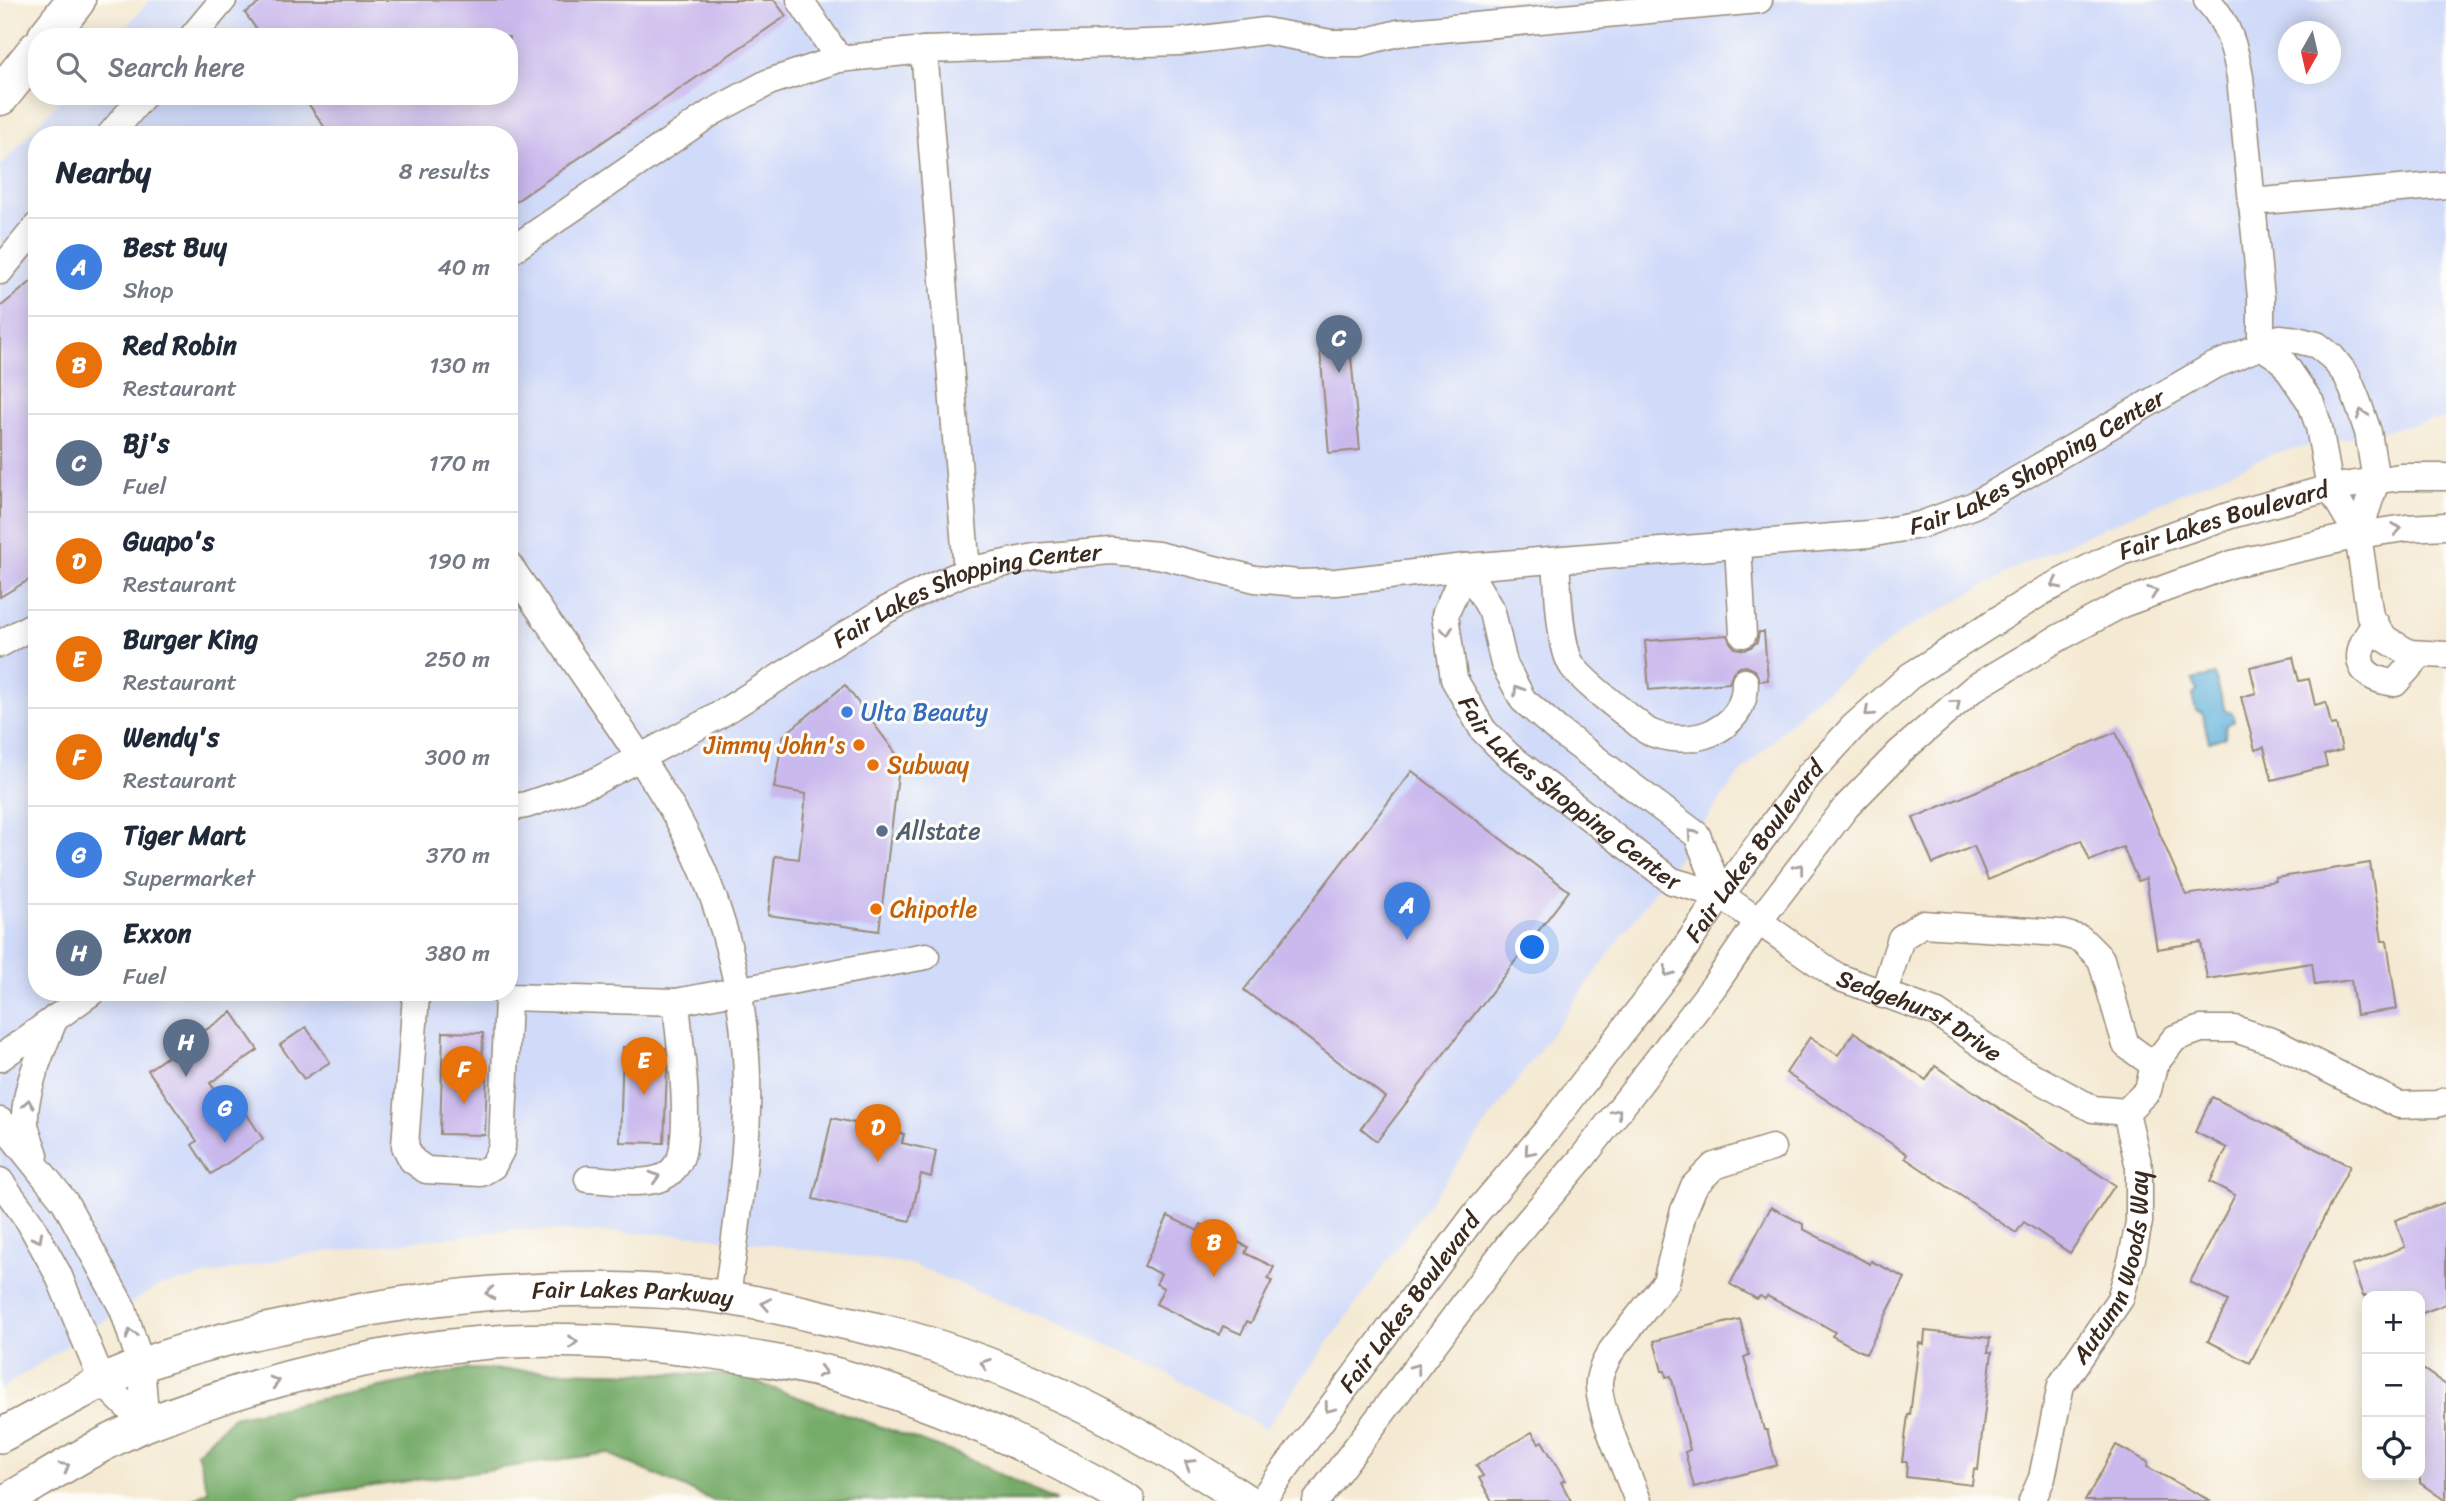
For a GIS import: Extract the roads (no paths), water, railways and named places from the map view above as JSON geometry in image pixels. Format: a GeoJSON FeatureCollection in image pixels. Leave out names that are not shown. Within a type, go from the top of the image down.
{"type":"FeatureCollection","features":[{"type":"Feature","properties":{"kind":"highway"},"geometry":{"type":"LineString","coordinates":[[54,28],[76,0]]}},
{"type":"Feature","properties":{"kind":"highway"},"geometry":{"type":"LineString","coordinates":[[0,96],[28,61]]}},
{"type":"Feature","properties":{"kind":"main road","name":"Fair Lakes Parkway"},"geometry":{"type":"LineString","coordinates":[[0,1436],[141,1365],[234,1337],[349,1312],[468,1295],[552,1289],[688,1293],[764,1303],[902,1336],[988,1364],[1093,1410],[1159,1446],[1246,1501]]}},
{"type":"Feature","properties":{"kind":"main road","name":"Fair Lakes Parkway"},"geometry":{"type":"LineString","coordinates":[[6,1501],[96,1449],[145,1425],[263,1385],[332,1367],[429,1350],[510,1341],[638,1342],[751,1357],[846,1377],[1008,1437],[1120,1498]]}},
{"type":"Feature","properties":{"kind":"street"},"geometry":{"type":"LineString","coordinates":[[200,28],[223,0]]}},
{"type":"Feature","properties":{"kind":"street"},"geometry":{"type":"LineString","coordinates":[[800,0],[839,59]]}},
{"type":"Feature","properties":{"kind":"street"},"geometry":{"type":"LineString","coordinates":[[518,247],[711,113],[769,82],[839,59],[923,50],[1179,41],[1265,31],[1331,43],[1360,43],[1398,33],[1759,0]]}},
{"type":"Feature","properties":{"kind":"street"},"geometry":{"type":"LineString","coordinates":[[2207,0],[2227,28],[2241,77],[2261,298],[2261,346],[2281,359],[2311,403],[2319,427],[2330,488],[2358,535],[2371,616],[2384,638],[2409,653],[2434,655]]}},
{"type":"Feature","properties":{"kind":"street"},"geometry":{"type":"LineString","coordinates":[[923,50],[967,571]]}},
{"type":"Feature","properties":{"kind":"street"},"geometry":{"type":"LineString","coordinates":[[118,126],[135,105]]}},
{"type":"Feature","properties":{"kind":"street"},"geometry":{"type":"LineString","coordinates":[[2251,202],[2446,185]]}},
{"type":"Feature","properties":{"kind":"street"},"geometry":{"type":"LineString","coordinates":[[0,271],[28,237]]}},
{"type":"Feature","properties":{"kind":"street","name":"Fair Lakes Shopping Center"},"geometry":{"type":"LineString","coordinates":[[518,806],[594,782],[640,758],[716,717],[884,611],[967,571],[1035,556],[1111,551],[1158,555],[1255,579],[1298,583],[1336,582],[1466,567],[1869,534],[1920,526],[1974,505],[2211,367],[2280,338],[2317,345],[2332,357],[2347,376],[2368,432],[2376,481]]}},
{"type":"Feature","properties":{"kind":"street","name":"Fair Lakes Boulevard"},"geometry":{"type":"LineString","coordinates":[[1261,1501],[1477,1212],[1547,1130],[1672,967],[1809,775],[1853,727],[1910,676],[2043,591],[2121,552],[2231,515],[2330,488],[2400,477],[2446,477]]}},
{"type":"Feature","properties":{"kind":"street"},"geometry":{"type":"LineString","coordinates":[[2358,535],[2376,481]]}},
{"type":"Feature","properties":{"kind":"street","name":"Fair Lakes Boulevard"},"geometry":{"type":"LineString","coordinates":[[1316,1501],[1513,1239],[1583,1157],[1714,986],[1758,922],[1846,807],[1900,752],[1974,688],[2122,604],[2232,564],[2358,535],[2406,527],[2446,526]]}},
{"type":"Feature","properties":{"kind":"street"},"geometry":{"type":"LineString","coordinates":[[1738,545],[1743,634]]}},
{"type":"Feature","properties":{"kind":"street"},"geometry":{"type":"LineString","coordinates":[[1556,560],[1563,632],[1572,666],[1647,730],[1661,737],[1680,740],[1721,729],[1738,713],[1745,695],[1745,682]]}},
{"type":"Feature","properties":{"kind":"street","name":"Fair Lakes Shopping Center"},"geometry":{"type":"LineString","coordinates":[[1466,567],[1445,615],[1454,679],[1483,730],[1508,755],[1672,881],[1721,895]]}},
{"type":"Feature","properties":{"kind":"street","name":"Fair Lakes Shopping Center"},"geometry":{"type":"LineString","coordinates":[[1466,567],[1492,612],[1504,664],[1523,700],[1559,731],[1697,835],[1721,895]]}},
{"type":"Feature","properties":{"kind":"street"},"geometry":{"type":"LineString","coordinates":[[518,578],[640,758],[679,822],[704,873],[725,935],[745,1044],[746,1106],[743,1168],[727,1297]]}},
{"type":"Feature","properties":{"kind":"street"},"geometry":{"type":"LineString","coordinates":[[2376,624],[2364,638],[2359,654],[2364,670],[2378,681],[2395,683],[2434,655]]}},
{"type":"Feature","properties":{"kind":"street"},"geometry":{"type":"LineString","coordinates":[[0,644],[28,628]]}},
{"type":"Feature","properties":{"kind":"street","name":"Sedgehurst Drive"},"geometry":{"type":"LineString","coordinates":[[1721,895],[1838,977],[1937,1013],[2010,1064],[2093,1109],[2126,1112]]}},
{"type":"Feature","properties":{"kind":"street"},"geometry":{"type":"LineString","coordinates":[[1883,995],[1901,938],[1922,924],[2060,933],[2081,939],[2101,958],[2126,1045],[2154,1065]]}},
{"type":"Feature","properties":{"kind":"street"},"geometry":{"type":"LineString","coordinates":[[518,998],[676,1002],[926,956]]}},
{"type":"Feature","properties":{"kind":"street"},"geometry":{"type":"LineString","coordinates":[[0,1058],[79,1001]]}},
{"type":"Feature","properties":{"kind":"street"},"geometry":{"type":"LineString","coordinates":[[416,1001],[405,1146],[412,1160],[426,1170],[481,1173],[493,1166],[502,1148],[508,1001]]}},
{"type":"Feature","properties":{"kind":"street"},"geometry":{"type":"LineString","coordinates":[[588,1179],[660,1179],[677,1167],[684,1149],[684,1095],[676,1002]]}},
{"type":"Feature","properties":{"kind":"street"},"geometry":{"type":"LineString","coordinates":[[39,1170],[25,1123],[32,1079],[55,1018]]}},
{"type":"Feature","properties":{"kind":"street"},"geometry":{"type":"LineString","coordinates":[[2126,1112],[2148,1090],[2154,1065],[2175,1038],[2201,1029],[2235,1029],[2274,1042],[2399,1105],[2437,1104],[2446,1101]]}},
{"type":"Feature","properties":{"kind":"street","name":"Autumn Woods Way"},"geometry":{"type":"LineString","coordinates":[[2032,1501],[2042,1478],[2061,1385],[2120,1299],[2132,1258],[2139,1222],[2139,1167],[2126,1112]]}},
{"type":"Feature","properties":{"kind":"street"},"geometry":{"type":"LineString","coordinates":[[0,1121],[65,1202],[123,1308],[141,1365],[145,1425]]}},
{"type":"Feature","properties":{"kind":"street"},"geometry":{"type":"LineString","coordinates":[[1638,1501],[1605,1413],[1598,1384],[1604,1362],[1666,1282],[1683,1213],[1694,1186],[1714,1166],[1772,1148]]}},
{"type":"Feature","properties":{"kind":"street"},"geometry":{"type":"LineString","coordinates":[[0,1181],[29,1222],[58,1275],[103,1383],[145,1425]]}},
{"type":"Feature","properties":{"kind":"water"},"geometry":{"type":"Polygon","coordinates":[[[2215,675],[2225,711],[2232,713],[2234,720],[2226,726],[2225,737],[2209,742],[2202,713],[2196,711],[2192,696],[2197,691],[2193,680],[2215,675]]]}},
{"type":"Feature","properties":{"kind":"place","name":"Bj's"},"geometry":{"type":"Point","coordinates":[1339,373]}},
{"type":"Feature","properties":{"kind":"place","name":"Ulta Beauty"},"geometry":{"type":"Point","coordinates":[847,712]}},
{"type":"Feature","properties":{"kind":"place","name":"Jimmy John's"},"geometry":{"type":"Point","coordinates":[859,745]}},
{"type":"Feature","properties":{"kind":"place","name":"Subway"},"geometry":{"type":"Point","coordinates":[873,765]}},
{"type":"Feature","properties":{"kind":"place","name":"Allstate"},"geometry":{"type":"Point","coordinates":[882,831]}},
{"type":"Feature","properties":{"kind":"place","name":"Chipotle"},"geometry":{"type":"Point","coordinates":[876,909]}},
{"type":"Feature","properties":{"kind":"place","name":"Best Buy"},"geometry":{"type":"Point","coordinates":[1407,940]}},
{"type":"Feature","properties":{"kind":"place","name":"Exxon"},"geometry":{"type":"Point","coordinates":[186,1077]}},
{"type":"Feature","properties":{"kind":"place","name":"Burger King"},"geometry":{"type":"Point","coordinates":[644,1095]}},
{"type":"Feature","properties":{"kind":"place","name":"Wendy's"},"geometry":{"type":"Point","coordinates":[464,1104]}},
{"type":"Feature","properties":{"kind":"place","name":"Tiger Mart"},"geometry":{"type":"Point","coordinates":[225,1143]}},
{"type":"Feature","properties":{"kind":"place","name":"Guapo's"},"geometry":{"type":"Point","coordinates":[878,1162]}},
{"type":"Feature","properties":{"kind":"place","name":"Red Robin"},"geometry":{"type":"Point","coordinates":[1214,1277]}}]}
